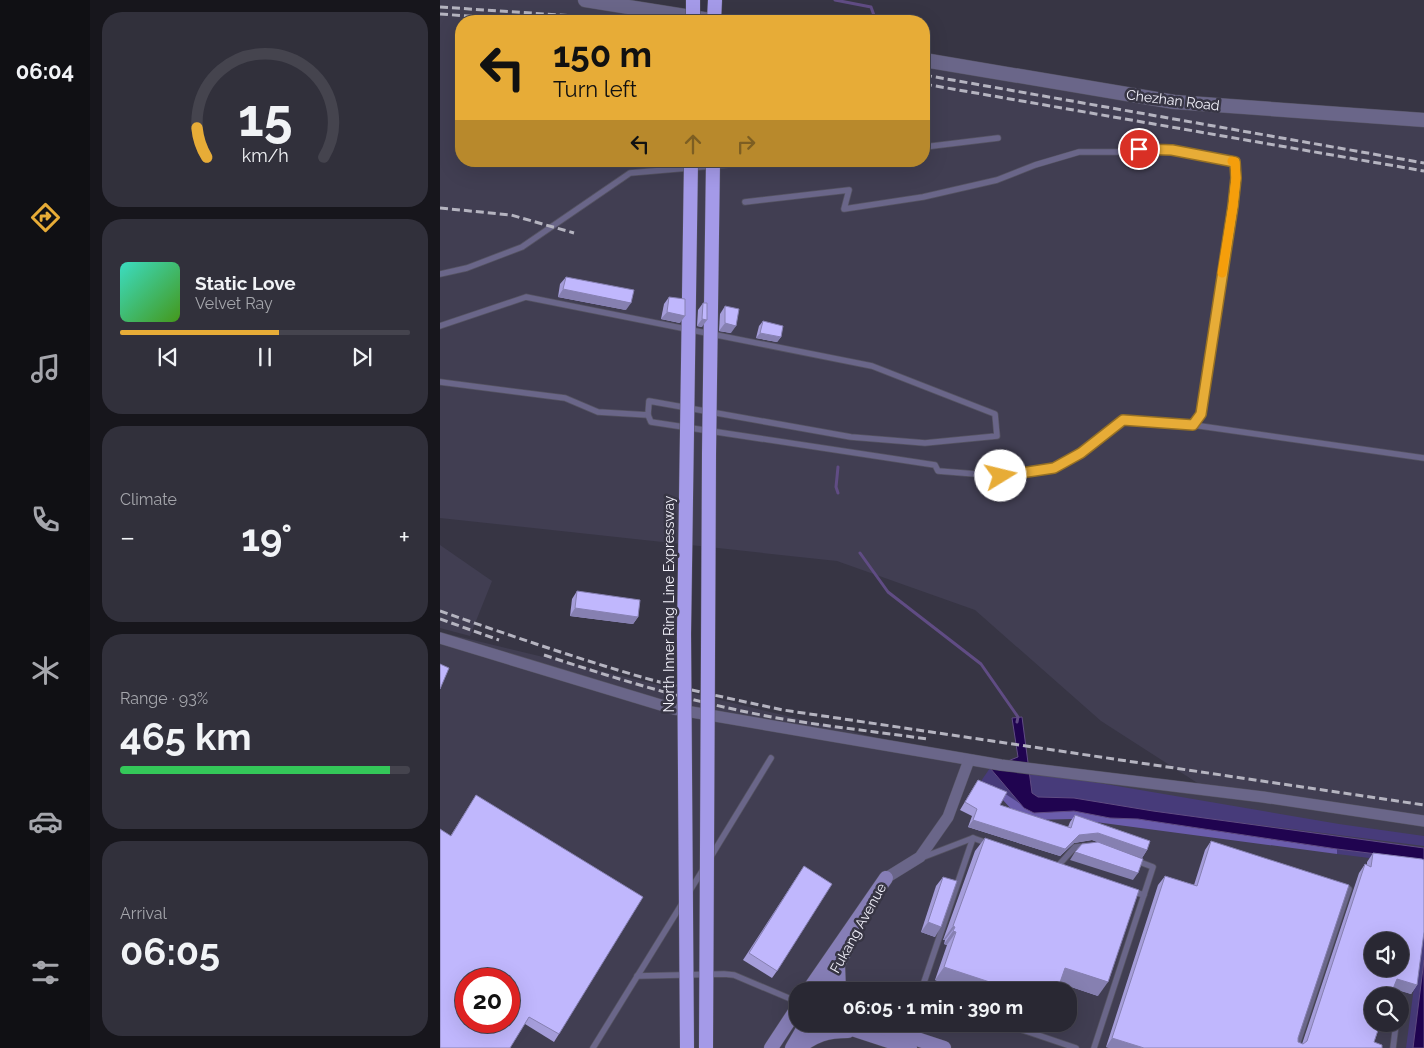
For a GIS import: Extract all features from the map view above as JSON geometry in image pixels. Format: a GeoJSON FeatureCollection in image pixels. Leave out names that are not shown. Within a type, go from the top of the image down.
{"type":"FeatureCollection","features":[{"type":"Feature","properties":{"kind":"highway"},"geometry":{"type":"LineString","coordinates":[[693,0],[693,15]]}},
{"type":"Feature","properties":{"kind":"highway"},"geometry":{"type":"LineString","coordinates":[[715,0],[715,15]]}},
{"type":"Feature","properties":{"kind":"highway","name":"North Inner Ring Line Expressway"},"geometry":{"type":"LineString","coordinates":[[686,1048],[684,634],[691,167]]}},
{"type":"Feature","properties":{"kind":"highway"},"geometry":{"type":"LineString","coordinates":[[706,1048],[708,464],[712,167]]}},
{"type":"Feature","properties":{"kind":"main road","name":"Fukang Avenue"},"geometry":{"type":"LineString","coordinates":[[829,982],[886,878]]}},
{"type":"Feature","properties":{"kind":"main road","name":"Fukang Avenue"},"geometry":{"type":"LineString","coordinates":[[814,982],[886,878]]}},
{"type":"Feature","properties":{"kind":"main road"},"geometry":{"type":"LineString","coordinates":[[838,965],[839,982]]}},
{"type":"Feature","properties":{"kind":"main road"},"geometry":{"type":"LineString","coordinates":[[771,1048],[789,1021]]}},
{"type":"Feature","properties":{"kind":"main road"},"geometry":{"type":"LineString","coordinates":[[792,1048],[801,1032]]}},
{"type":"Feature","properties":{"kind":"main road"},"geometry":{"type":"LineString","coordinates":[[798,1048],[811,1038],[828,1032]]}},
{"type":"Feature","properties":{"kind":"main road"},"geometry":{"type":"LineString","coordinates":[[874,1032],[910,1048]]}},
{"type":"Feature","properties":{"kind":"main road"},"geometry":{"type":"LineString","coordinates":[[881,1032],[944,1048]]}},
{"type":"Feature","properties":{"kind":"street"},"geometry":{"type":"LineString","coordinates":[[585,0],[678,15]]}},
{"type":"Feature","properties":{"kind":"street","name":"Chezhan Road"},"geometry":{"type":"LineString","coordinates":[[930,61],[1174,102],[1424,120]]}},
{"type":"Feature","properties":{"kind":"street"},"geometry":{"type":"LineString","coordinates":[[440,638],[674,709],[1011,767],[1263,797],[1424,821]]}},
{"type":"Feature","properties":{"kind":"street"},"geometry":{"type":"LineString","coordinates":[[886,878],[920,857],[948,817],[968,760]]}},
{"type":"Feature","properties":{"kind":"lane"},"geometry":{"type":"LineString","coordinates":[[930,146],[998,138]]}},
{"type":"Feature","properties":{"kind":"lane"},"geometry":{"type":"LineString","coordinates":[[745,202],[848,190],[844,208],[923,197],[997,180],[1034,165],[1079,152],[1135,152],[1139,149],[1172,150],[1235,162],[1236,178],[1233,206],[1206,389],[1201,414],[1193,425]]}},
{"type":"Feature","properties":{"kind":"lane"},"geometry":{"type":"LineString","coordinates":[[440,274],[467,268],[522,247],[630,173],[700,167]]}},
{"type":"Feature","properties":{"kind":"lane"},"geometry":{"type":"LineString","coordinates":[[440,326],[526,297],[872,366],[995,414],[997,436],[925,444],[851,437],[649,401],[648,416],[651,422],[935,465],[938,471],[1001,476],[1054,468],[1081,453],[1123,420],[1193,425],[1424,458]]}},
{"type":"Feature","properties":{"kind":"lane"},"geometry":{"type":"LineString","coordinates":[[440,382],[565,398],[598,412],[648,416]]}},
{"type":"Feature","properties":{"kind":"lane"},"geometry":{"type":"LineString","coordinates":[[593,1048],[772,758]]}},
{"type":"Feature","properties":{"kind":"lane"},"geometry":{"type":"LineString","coordinates":[[924,982],[973,838]]}},
{"type":"Feature","properties":{"kind":"lane"},"geometry":{"type":"LineString","coordinates":[[915,860],[973,838],[992,845]]}},
{"type":"Feature","properties":{"kind":"lane"},"geometry":{"type":"LineString","coordinates":[[1057,867],[1075,847],[1093,845]]}},
{"type":"Feature","properties":{"kind":"lane"},"geometry":{"type":"LineString","coordinates":[[1094,1048],[1153,867],[1127,857]]}},
{"type":"Feature","properties":{"kind":"lane"},"geometry":{"type":"LineString","coordinates":[[1048,864],[1066,870]]}},
{"type":"Feature","properties":{"kind":"lane"},"geometry":{"type":"LineString","coordinates":[[1296,1048],[1349,889],[1340,885]]}},
{"type":"Feature","properties":{"kind":"lane"},"geometry":{"type":"LineString","coordinates":[[1126,890],[1144,895]]}},
{"type":"Feature","properties":{"kind":"lane"},"geometry":{"type":"LineString","coordinates":[[637,976],[734,975],[789,998]]}},
{"type":"Feature","properties":{"kind":"lane"},"geometry":{"type":"LineString","coordinates":[[1029,1032],[1076,1048]]}},
{"type":"Feature","properties":{"kind":"lane"},"geometry":{"type":"LineString","coordinates":[[1393,1048],[1395,1032]]}},
{"type":"Feature","properties":{"kind":"shaded area"},"geometry":{"type":"Polygon","coordinates":[[[440,0],[581,0],[669,15],[455,15],[455,167],[930,167],[930,60],[1174,102],[1424,120],[1424,1048],[440,1048],[440,632],[969,760],[1213,793],[1101,721],[975,610],[837,561],[440,518],[440,0]]]}},
{"type":"Feature","properties":{"kind":"shaded area"},"geometry":{"type":"Polygon","coordinates":[[[440,545],[492,581],[470,636],[440,628],[440,545]]]}},
{"type":"Feature","properties":{"kind":"shaded area"},"geometry":{"type":"Polygon","coordinates":[[[1022,717],[1032,793],[1038,797],[1074,798],[1153,811],[1424,848],[1424,863],[1416,859],[1138,819],[1110,818],[1074,811],[1034,813],[1024,808],[990,768],[1018,757],[1012,718],[1022,717]]]}},
{"type":"Feature","properties":{"kind":"shaded area"},"geometry":{"type":"Polygon","coordinates":[[[990,768],[1024,808],[992,785],[988,790],[977,787],[990,768]]]}},
{"type":"Feature","properties":{"kind":"shaded area"},"geometry":{"type":"Polygon","coordinates":[[[1029,771],[1339,824],[1424,836],[1424,846],[1173,814],[1074,798],[1038,797],[1032,793],[1029,771]]]}},
{"type":"Feature","properties":{"kind":"shaded area"},"geometry":{"type":"Polygon","coordinates":[[[992,785],[1034,813],[1074,811],[1110,818],[1138,819],[1337,849],[1337,854],[1073,819],[1031,820],[1013,811],[1002,799],[988,790],[992,785]]]}},
{"type":"Feature","properties":{"kind":"shaded area"},"geometry":{"type":"Polygon","coordinates":[[[1337,849],[1416,859],[1418,864],[1337,854],[1337,849]]]}},
{"type":"Feature","properties":{"kind":"shaded area"},"geometry":{"type":"Polygon","coordinates":[[[1424,911],[1424,960],[1413,1048],[1406,1048],[1424,911]]]}},
{"type":"Feature","properties":{"kind":"shaded area"},"geometry":{"type":"Polygon","coordinates":[[[1424,960],[1424,1048],[1413,1048],[1424,960]]]}},
{"type":"Feature","properties":{"kind":"building"},"geometry":{"type":"Polygon","coordinates":[[[566,277],[634,290],[631,303],[563,289],[566,277]]]}},
{"type":"Feature","properties":{"kind":"building"},"geometry":{"type":"Polygon","coordinates":[[[669,297],[685,299],[685,316],[667,312],[669,297]]]}},
{"type":"Feature","properties":{"kind":"building"},"geometry":{"type":"Polygon","coordinates":[[[703,303],[707,303],[707,320],[702,319],[703,303]]]}},
{"type":"Feature","properties":{"kind":"building"},"geometry":{"type":"Polygon","coordinates":[[[725,306],[739,309],[736,326],[725,323],[725,306]]]}},
{"type":"Feature","properties":{"kind":"building"},"geometry":{"type":"Polygon","coordinates":[[[763,321],[783,326],[781,337],[760,333],[763,321]]]}},
{"type":"Feature","properties":{"kind":"building"},"geometry":{"type":"Polygon","coordinates":[[[577,591],[640,600],[638,617],[575,608],[577,591]]]}},
{"type":"Feature","properties":{"kind":"building"},"geometry":{"type":"Polygon","coordinates":[[[440,664],[449,668],[440,689],[440,664]]]}},
{"type":"Feature","properties":{"kind":"building"},"geometry":{"type":"Polygon","coordinates":[[[978,780],[1007,792],[1000,805],[1071,828],[1075,815],[1150,841],[1147,850],[1098,833],[1079,835],[1065,849],[973,820],[977,809],[965,802],[978,780]]]}},
{"type":"Feature","properties":{"kind":"building"},"geometry":{"type":"Polygon","coordinates":[[[476,795],[643,897],[559,1034],[529,1017],[520,1032],[520,968],[455,968],[455,1033],[519,1033],[510,1048],[440,1048],[440,829],[451,836],[476,795]]]}},
{"type":"Feature","properties":{"kind":"building"},"geometry":{"type":"Polygon","coordinates":[[[985,838],[1139,890],[1108,982],[1065,968],[1060,982],[990,982],[944,967],[956,932],[953,931],[955,927],[953,926],[985,838]]]}},
{"type":"Feature","properties":{"kind":"building"},"geometry":{"type":"Polygon","coordinates":[[[1211,841],[1349,885],[1298,1038],[1298,1042],[1303,1044],[1307,1041],[1365,864],[1371,867],[1373,853],[1424,860],[1424,932],[1417,985],[1397,979],[1394,987],[1364,987],[1364,1032],[1377,1032],[1374,1042],[1382,1045],[1382,1048],[1144,1048],[1112,1038],[1165,876],[1197,886],[1211,841]]]}},
{"type":"Feature","properties":{"kind":"building"},"geometry":{"type":"Polygon","coordinates":[[[1098,842],[1143,859],[1138,873],[1075,852],[1082,844],[1098,842]]]}},
{"type":"Feature","properties":{"kind":"building"},"geometry":{"type":"Polygon","coordinates":[[[804,866],[832,884],[777,971],[749,953],[804,866]]]}},
{"type":"Feature","properties":{"kind":"building"},"geometry":{"type":"Polygon","coordinates":[[[943,877],[957,881],[941,927],[928,922],[943,877]]]}},
{"type":"Feature","properties":{"kind":"waterway"},"geometry":{"type":"LineString","coordinates":[[835,0],[871,7],[874,15]]}},
{"type":"Feature","properties":{"kind":"waterway"},"geometry":{"type":"LineString","coordinates":[[838,467],[836,487],[838,493]]}},
{"type":"Feature","properties":{"kind":"waterway"},"geometry":{"type":"LineString","coordinates":[[860,553],[888,592],[981,664],[1018,717],[1017,722]]}},
{"type":"Feature","properties":{"kind":"railway"},"geometry":{"type":"LineString","coordinates":[[440,7],[560,15]]}},
{"type":"Feature","properties":{"kind":"railway"},"geometry":{"type":"LineString","coordinates":[[440,14],[455,15]]}},
{"type":"Feature","properties":{"kind":"railway"},"geometry":{"type":"LineString","coordinates":[[930,76],[1424,163]]}},
{"type":"Feature","properties":{"kind":"railway"},"geometry":{"type":"LineString","coordinates":[[930,85],[1424,171]]}},
{"type":"Feature","properties":{"kind":"railway"},"geometry":{"type":"LineString","coordinates":[[440,208],[511,215],[574,233]]}},
{"type":"Feature","properties":{"kind":"railway"},"geometry":{"type":"LineString","coordinates":[[440,611],[559,652],[631,674],[783,710],[1424,805]]}},
{"type":"Feature","properties":{"kind":"railway"},"geometry":{"type":"LineString","coordinates":[[440,619],[499,640]]}},
{"type":"Feature","properties":{"kind":"railway"},"geometry":{"type":"LineString","coordinates":[[544,655],[633,683],[723,707],[801,722],[927,739]]}},
{"type":"Feature","properties":{"kind":"slow traffic"},"geometry":{"type":"LineString","coordinates":[[1222,273],[1236,178],[1235,162],[1232,161]]}},
{"type":"Feature","properties":{"kind":"route"},"geometry":{"type":"LineString","coordinates":[[1001,476],[1054,468],[1081,453],[1123,420],[1193,425],[1201,414],[1233,206],[1236,178],[1235,162],[1172,150],[1139,149]]}}]}
